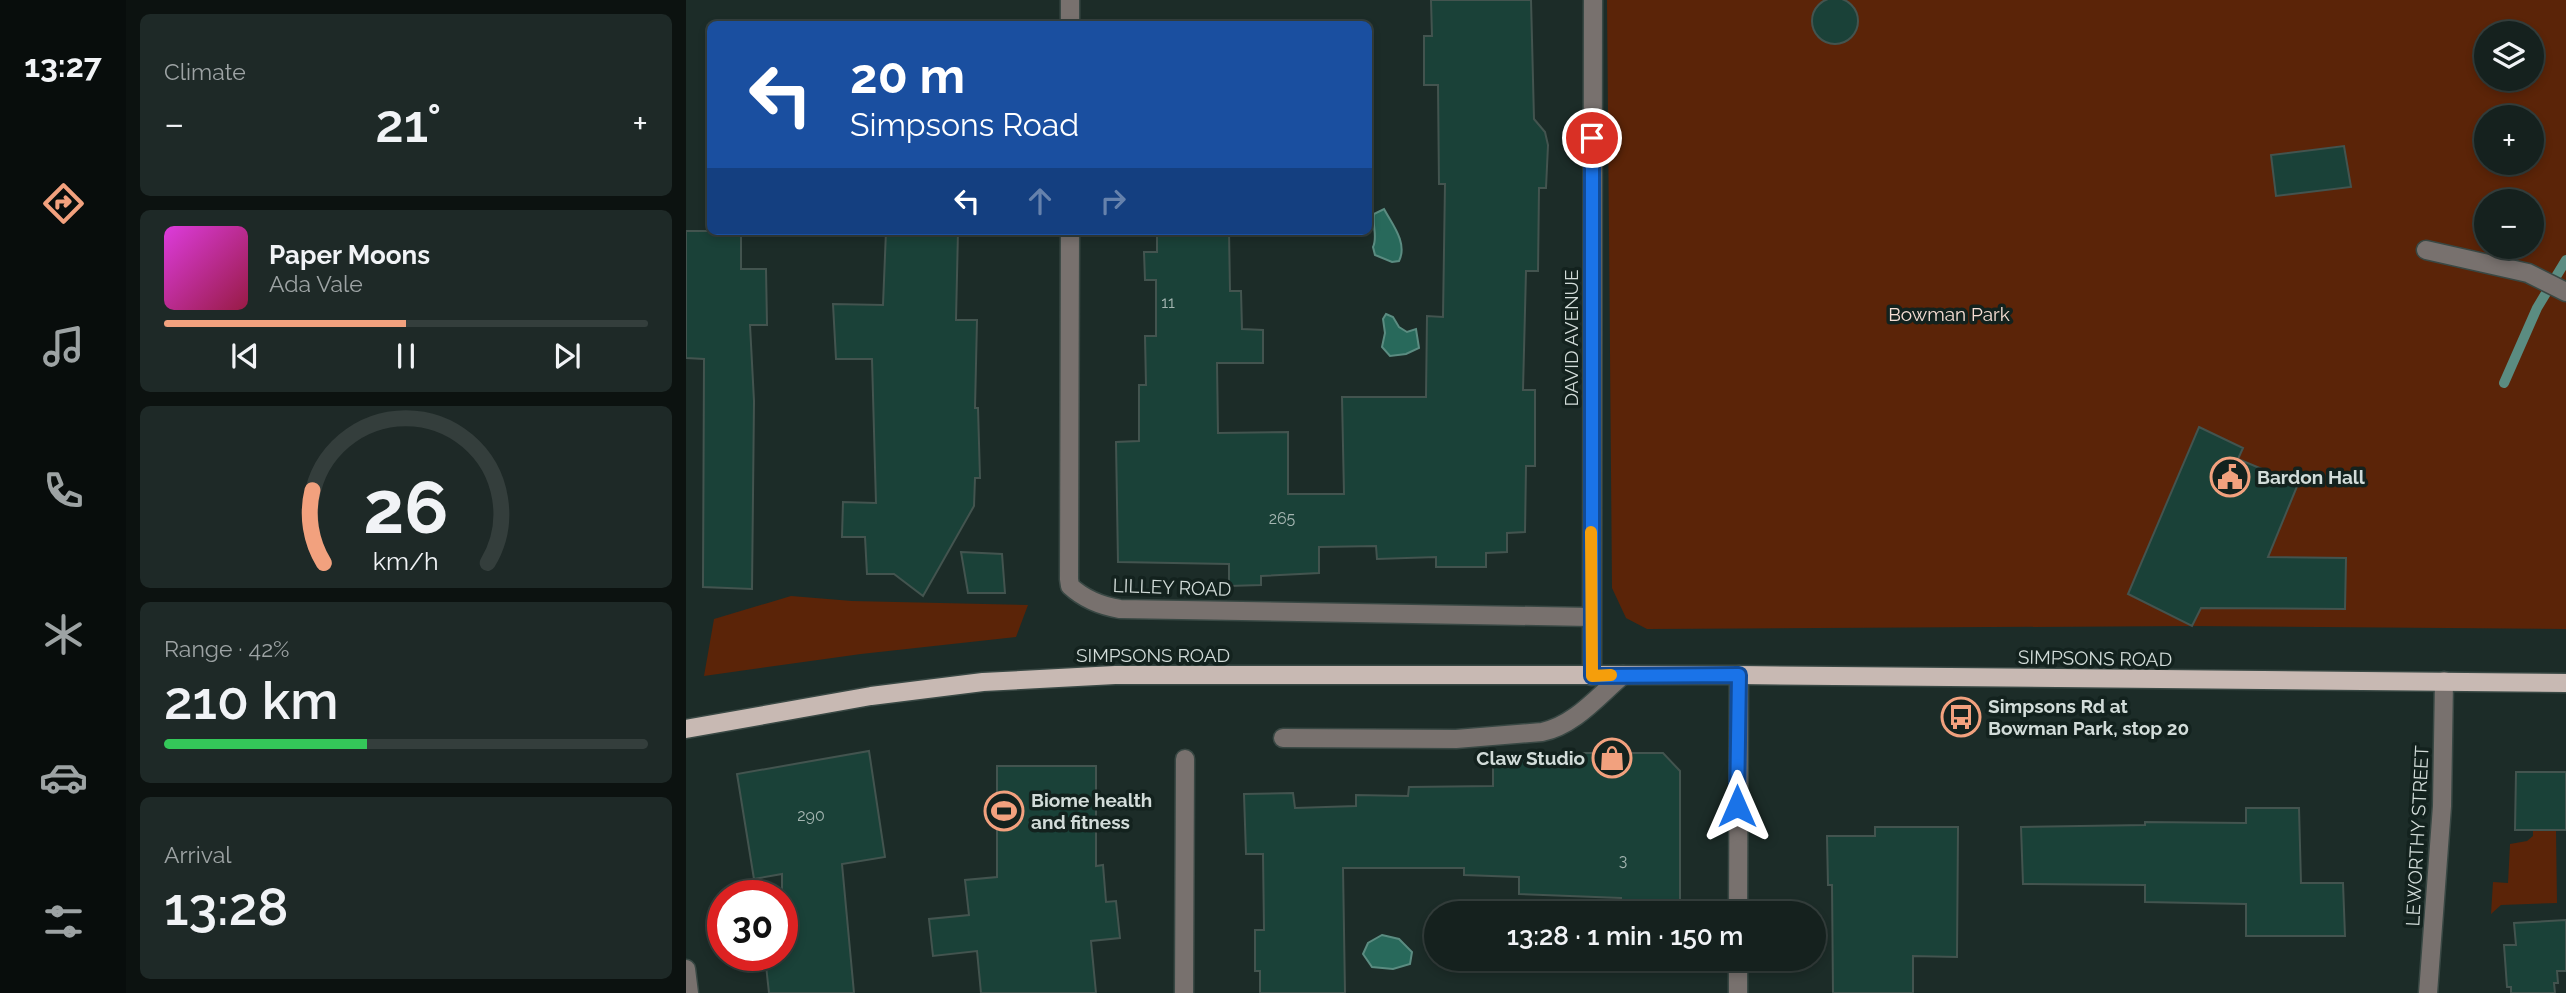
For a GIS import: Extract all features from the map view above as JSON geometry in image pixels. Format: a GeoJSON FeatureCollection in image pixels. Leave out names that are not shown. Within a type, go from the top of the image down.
{"type":"FeatureCollection","features":[{"type":"Feature","properties":{"kind":"main road","name":"SIMPSONS ROAD"},"geometry":{"type":"LineString","coordinates":[[686,729],[871,696],[984,682],[1115,675],[1739,675],[2566,683]]}},
{"type":"Feature","properties":{"kind":"street"},"geometry":{"type":"LineString","coordinates":[[1070,0],[1070,21]]}},
{"type":"Feature","properties":{"kind":"street","name":"DAVID AVENUE"},"geometry":{"type":"LineString","coordinates":[[1592,0],[1592,676]]}},
{"type":"Feature","properties":{"kind":"street","name":"LILLEY ROAD"},"geometry":{"type":"LineString","coordinates":[[1070,235],[1069,579],[1074,591],[1102,606],[1120,609],[1591,617]]}},
{"type":"Feature","properties":{"kind":"street"},"geometry":{"type":"LineString","coordinates":[[2426,250],[2528,273],[2566,292]]}},
{"type":"Feature","properties":{"kind":"street"},"geometry":{"type":"LineString","coordinates":[[1283,738],[1456,738],[1555,730],[1569,722],[1623,675]]}},
{"type":"Feature","properties":{"kind":"street"},"geometry":{"type":"LineString","coordinates":[[1738,901],[1739,675]]}},
{"type":"Feature","properties":{"kind":"street","name":"LEWORTHY STREET"},"geometry":{"type":"LineString","coordinates":[[2428,993],[2442,806],[2444,681]]}},
{"type":"Feature","properties":{"kind":"street"},"geometry":{"type":"LineString","coordinates":[[1184,993],[1185,759]]}},
{"type":"Feature","properties":{"kind":"street"},"geometry":{"type":"LineString","coordinates":[[686,969],[689,993]]}},
{"type":"Feature","properties":{"kind":"street"},"geometry":{"type":"LineString","coordinates":[[1738,971],[1738,993]]}},
{"type":"Feature","properties":{"kind":"green space","name":"Bowman Park"},"geometry":{"type":"Polygon","coordinates":[[[1607,0],[2566,0],[2566,629],[2192,626],[1647,629],[1626,618],[1612,588],[1607,0]]]}},
{"type":"Feature","properties":{"kind":"green space"},"geometry":{"type":"Polygon","coordinates":[[[791,596],[852,601],[1028,605],[1016,637],[861,654],[704,676],[714,619],[791,596]]]}},
{"type":"Feature","properties":{"kind":"green space"},"geometry":{"type":"Polygon","coordinates":[[[2533,830],[2556,830],[2557,903],[2501,905],[2491,914],[2493,882],[2508,883],[2510,844],[2527,841],[2533,836],[2533,830]]]}},
{"type":"Feature","properties":{"kind":"shaded area"},"geometry":{"type":"Polygon","coordinates":[[[1384,209],[1395,227],[1402,247],[1399,261],[1392,262],[1375,255],[1374,214],[1384,209]]]}},
{"type":"Feature","properties":{"kind":"shaded area"},"geometry":{"type":"Polygon","coordinates":[[[1386,314],[1393,317],[1399,327],[1407,332],[1416,329],[1419,348],[1406,354],[1390,356],[1382,347],[1385,333],[1383,319],[1386,314]]]}},
{"type":"Feature","properties":{"kind":"shaded area"},"geometry":{"type":"Polygon","coordinates":[[[1382,935],[1399,939],[1412,952],[1410,964],[1393,969],[1372,967],[1363,954],[1368,943],[1382,935]]]}},
{"type":"Feature","properties":{"kind":"building"},"geometry":{"type":"Polygon","coordinates":[[[1431,0],[1531,0],[1534,119],[1545,132],[1548,145],[1546,188],[1539,188],[1538,271],[1526,271],[1523,390],[1535,390],[1535,466],[1526,466],[1525,532],[1507,533],[1507,552],[1486,553],[1486,567],[1436,567],[1436,557],[1377,559],[1376,546],[1319,547],[1319,573],[1261,576],[1261,585],[1229,586],[1229,564],[1118,562],[1116,442],[1139,441],[1139,385],[1146,385],[1145,336],[1156,336],[1156,280],[1145,280],[1144,252],[1157,252],[1157,235],[1229,235],[1230,291],[1241,291],[1242,329],[1263,330],[1263,363],[1217,363],[1218,433],[1288,432],[1288,494],[1344,494],[1342,397],[1426,397],[1427,316],[1443,317],[1445,184],[1439,184],[1438,85],[1424,85],[1424,36],[1432,36],[1431,0]]]}},
{"type":"Feature","properties":{"kind":"building"},"geometry":{"type":"Polygon","coordinates":[[[1826,0],[1844,0],[1856,12],[1856,30],[1844,42],[1826,42],[1814,30],[1814,12],[1826,0]]]}},
{"type":"Feature","properties":{"kind":"building"},"geometry":{"type":"Polygon","coordinates":[[[2344,146],[2351,187],[2276,196],[2271,155],[2344,146]]]}},
{"type":"Feature","properties":{"kind":"building"},"geometry":{"type":"Polygon","coordinates":[[[686,231],[707,231],[707,235],[741,235],[741,269],[766,269],[767,325],[750,325],[754,401],[752,589],[703,587],[704,359],[686,358],[686,231]]]}},
{"type":"Feature","properties":{"kind":"building"},"geometry":{"type":"Polygon","coordinates":[[[886,235],[958,235],[956,320],[977,320],[975,408],[978,408],[980,478],[975,478],[974,506],[923,596],[894,574],[867,574],[865,537],[842,537],[843,502],[876,503],[872,359],[836,359],[833,304],[883,305],[886,235]]]}},
{"type":"Feature","properties":{"kind":"building"},"geometry":{"type":"Polygon","coordinates":[[[2199,427],[2243,448],[2238,459],[2298,484],[2268,557],[2346,558],[2345,609],[2201,608],[2192,626],[2128,594],[2199,427]]]}},
{"type":"Feature","properties":{"kind":"building"},"geometry":{"type":"Polygon","coordinates":[[[961,552],[1002,554],[1005,593],[968,593],[961,552]]]}},
{"type":"Feature","properties":{"kind":"building"},"geometry":{"type":"Polygon","coordinates":[[[869,751],[885,857],[842,864],[854,993],[769,993],[767,971],[798,971],[798,880],[782,880],[782,874],[754,879],[737,774],[869,751]]]}},
{"type":"Feature","properties":{"kind":"building"},"geometry":{"type":"Polygon","coordinates":[[[1493,753],[1663,753],[1680,771],[1680,901],[1621,901],[1621,898],[1519,894],[1519,877],[1464,875],[1464,868],[1343,868],[1345,993],[1260,993],[1260,971],[1255,971],[1255,930],[1264,930],[1263,854],[1246,854],[1244,794],[1293,793],[1295,808],[1356,806],[1356,795],[1408,796],[1409,787],[1493,786],[1493,753]]]}},
{"type":"Feature","properties":{"kind":"building"},"geometry":{"type":"Polygon","coordinates":[[[997,766],[1096,766],[1096,866],[1103,865],[1106,902],[1116,901],[1120,938],[1091,941],[1096,993],[981,993],[977,951],[933,956],[929,919],[969,915],[965,880],[997,877],[997,766]]]}},
{"type":"Feature","properties":{"kind":"building"},"geometry":{"type":"Polygon","coordinates":[[[2516,772],[2566,772],[2566,830],[2515,830],[2516,772]]]}},
{"type":"Feature","properties":{"kind":"building"},"geometry":{"type":"Polygon","coordinates":[[[2246,808],[2299,808],[2301,883],[2343,883],[2345,936],[2246,936],[2246,904],[2145,902],[2145,885],[2023,884],[2021,827],[2145,825],[2145,822],[2246,823],[2246,808]]]}},
{"type":"Feature","properties":{"kind":"building"},"geometry":{"type":"Polygon","coordinates":[[[1875,827],[1958,827],[1957,957],[1913,956],[1913,993],[1833,993],[1832,885],[1828,885],[1827,836],[1875,836],[1875,827]]]}},
{"type":"Feature","properties":{"kind":"building"},"geometry":{"type":"Polygon","coordinates":[[[2566,920],[2566,971],[2557,971],[2555,993],[2511,993],[2511,987],[2507,987],[2504,945],[2516,945],[2514,923],[2566,920]]]}},
{"type":"Feature","properties":{"kind":"waterway"},"geometry":{"type":"LineString","coordinates":[[2504,383],[2537,308],[2566,260]]}},
{"type":"Feature","properties":{"kind":"slow traffic"},"geometry":{"type":"LineString","coordinates":[[1591,532],[1592,676],[1611,675]]}},
{"type":"Feature","properties":{"kind":"place","name":"Bardon Hall"},"geometry":{"type":"Point","coordinates":[2230,477]}},
{"type":"Feature","properties":{"kind":"place","name":"Simpsons Rd at Bowman Park, stop 20"},"geometry":{"type":"Point","coordinates":[1961,717]}},
{"type":"Feature","properties":{"kind":"place","name":"Claw Studio"},"geometry":{"type":"Point","coordinates":[1612,758]}},
{"type":"Feature","properties":{"kind":"place","name":"Biome health and fitness"},"geometry":{"type":"Point","coordinates":[1004,811]}},
{"type":"Feature","properties":{"kind":"route"},"geometry":{"type":"LineString","coordinates":[[1592,138],[1592,676],[1739,675],[1737,806]]}}]}
